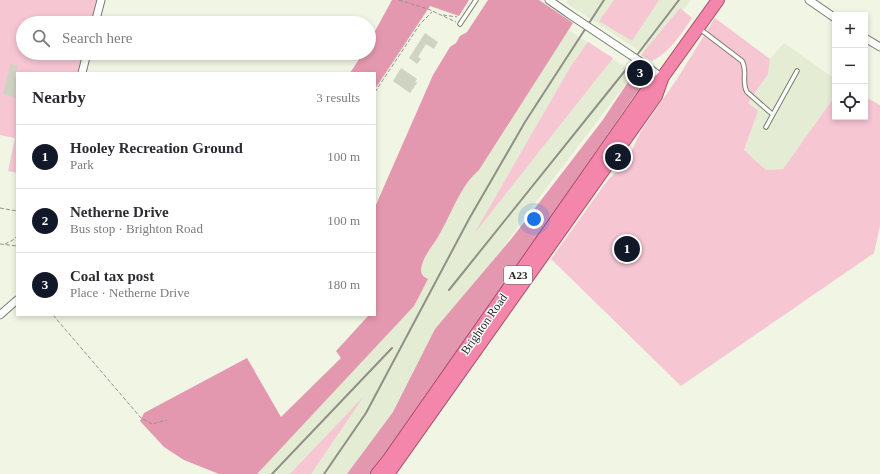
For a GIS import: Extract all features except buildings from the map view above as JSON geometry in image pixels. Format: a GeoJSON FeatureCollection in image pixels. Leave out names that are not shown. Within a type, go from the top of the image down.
{"type":"FeatureCollection","features":[{"type":"Feature","properties":{"kind":"highway","name":"Brighton Road"},"geometry":{"type":"LineString","coordinates":[[377,474],[647,90],[662,78],[718,0]]}},
{"type":"Feature","properties":{"kind":"highway","name":"Brighton Road"},"geometry":{"type":"LineString","coordinates":[[388,474],[656,96],[662,78]]}},
{"type":"Feature","properties":{"kind":"street"},"geometry":{"type":"LineString","coordinates":[[97,16],[101,0]]}},
{"type":"Feature","properties":{"kind":"street"},"geometry":{"type":"LineString","coordinates":[[548,0],[644,64],[662,78]]}},
{"type":"Feature","properties":{"kind":"street"},"geometry":{"type":"LineString","coordinates":[[809,0],[832,16]]}},
{"type":"Feature","properties":{"kind":"street"},"geometry":{"type":"LineString","coordinates":[[868,40],[880,47]]}},
{"type":"Feature","properties":{"kind":"street"},"geometry":{"type":"LineString","coordinates":[[82,72],[85,60]]}},
{"type":"Feature","properties":{"kind":"street"},"geometry":{"type":"LineString","coordinates":[[0,315],[16,301]]}},
{"type":"Feature","properties":{"kind":"lane"},"geometry":{"type":"LineString","coordinates":[[460,24],[476,0]]}},
{"type":"Feature","properties":{"kind":"lane"},"geometry":{"type":"LineString","coordinates":[[698,28],[742,61],[745,67],[744,87],[747,92],[772,114]]}},
{"type":"Feature","properties":{"kind":"lane"},"geometry":{"type":"LineString","coordinates":[[766,126],[797,71]]}},
{"type":"Feature","properties":{"kind":"path"},"geometry":{"type":"LineString","coordinates":[[399,0],[428,9],[460,24]]}},
{"type":"Feature","properties":{"kind":"path"},"geometry":{"type":"LineString","coordinates":[[376,90],[420,24],[432,12]]}},
{"type":"Feature","properties":{"kind":"path"},"geometry":{"type":"LineString","coordinates":[[441,15],[452,15],[464,18]]}},
{"type":"Feature","properties":{"kind":"path"},"geometry":{"type":"LineString","coordinates":[[0,208],[16,211]]}},
{"type":"Feature","properties":{"kind":"path"},"geometry":{"type":"LineString","coordinates":[[4,244],[14,240],[16,237]]}},
{"type":"Feature","properties":{"kind":"path"},"geometry":{"type":"LineString","coordinates":[[0,244],[16,246]]}},
{"type":"Feature","properties":{"kind":"path"},"geometry":{"type":"LineString","coordinates":[[55,316],[141,418],[152,424],[167,420]]}},
{"type":"Feature","properties":{"kind":"shaded area"},"geometry":{"type":"Polygon","coordinates":[[[0,0],[97,0],[93,16],[16,16],[16,60],[81,60],[78,72],[16,72],[16,173],[8,171],[15,138],[0,135],[0,0]]]}},
{"type":"Feature","properties":{"kind":"shaded area"},"geometry":{"type":"Polygon","coordinates":[[[392,0],[469,0],[459,16],[430,6],[376,87],[376,72],[351,72],[358,60],[376,60],[376,29],[392,0]]]}},
{"type":"Feature","properties":{"kind":"shaded area"},"geometry":{"type":"Polygon","coordinates":[[[488,0],[539,0],[573,23],[479,170],[472,176],[461,192],[439,235],[423,261],[421,272],[423,276],[428,279],[414,306],[257,474],[219,474],[184,460],[164,447],[140,421],[144,413],[247,358],[281,417],[341,358],[336,351],[368,316],[376,316],[376,205],[433,75],[450,47],[456,43],[460,36],[467,32],[488,0]]]}},
{"type":"Feature","properties":{"kind":"shaded area"},"geometry":{"type":"Polygon","coordinates":[[[568,0],[691,0],[646,55],[566,3],[568,0]]]}},
{"type":"Feature","properties":{"kind":"shaded area"},"geometry":{"type":"Polygon","coordinates":[[[614,0],[659,0],[632,41],[599,21],[614,0]]]}},
{"type":"Feature","properties":{"kind":"shaded area"},"geometry":{"type":"Polygon","coordinates":[[[680,8],[692,18],[675,42],[664,53],[652,61],[641,55],[680,8]]]}},
{"type":"Feature","properties":{"kind":"shaded area"},"geometry":{"type":"Polygon","coordinates":[[[715,18],[770,59],[768,74],[748,103],[758,111],[744,150],[766,170],[783,169],[832,100],[832,120],[868,120],[868,99],[880,105],[880,226],[874,253],[681,386],[551,259],[607,181],[627,161],[641,131],[677,79],[715,18]]]}},
{"type":"Feature","properties":{"kind":"shaded area"},"geometry":{"type":"Polygon","coordinates":[[[554,22],[588,42],[634,73],[537,200],[442,333],[395,418],[354,474],[256,474],[395,300],[554,22]]]}},
{"type":"Feature","properties":{"kind":"shaded area"},"geometry":{"type":"Polygon","coordinates":[[[588,42],[613,58],[474,234],[571,66],[588,42]]]}},
{"type":"Feature","properties":{"kind":"shaded area"},"geometry":{"type":"Polygon","coordinates":[[[784,43],[832,77],[832,100],[783,169],[766,170],[744,150],[758,111],[748,103],[768,74],[770,59],[784,43]]]}},
{"type":"Feature","properties":{"kind":"shaded area"},"geometry":{"type":"Polygon","coordinates":[[[634,73],[643,83],[387,455],[371,474],[347,474],[393,412],[435,329],[512,238],[602,121],[634,73]]]}},
{"type":"Feature","properties":{"kind":"shaded area"},"geometry":{"type":"Polygon","coordinates":[[[364,396],[311,474],[290,474],[364,396]]]}},
{"type":"Feature","properties":{"kind":"railway"},"geometry":{"type":"LineString","coordinates":[[324,474],[366,413],[469,219],[525,122],[604,0]]}},
{"type":"Feature","properties":{"kind":"railway"},"geometry":{"type":"LineString","coordinates":[[449,290],[624,72],[679,0]]}},
{"type":"Feature","properties":{"kind":"railway"},"geometry":{"type":"LineString","coordinates":[[272,474],[392,348]]}},
{"type":"Feature","properties":{"kind":"place","name":"Coal tax post"},"geometry":{"type":"Point","coordinates":[640,73]}},
{"type":"Feature","properties":{"kind":"place","name":"Netherne Drive"},"geometry":{"type":"Point","coordinates":[618,157]}},
{"type":"Feature","properties":{"kind":"place","name":"Hooley Recreation Ground"},"geometry":{"type":"Point","coordinates":[627,249]}}]}
